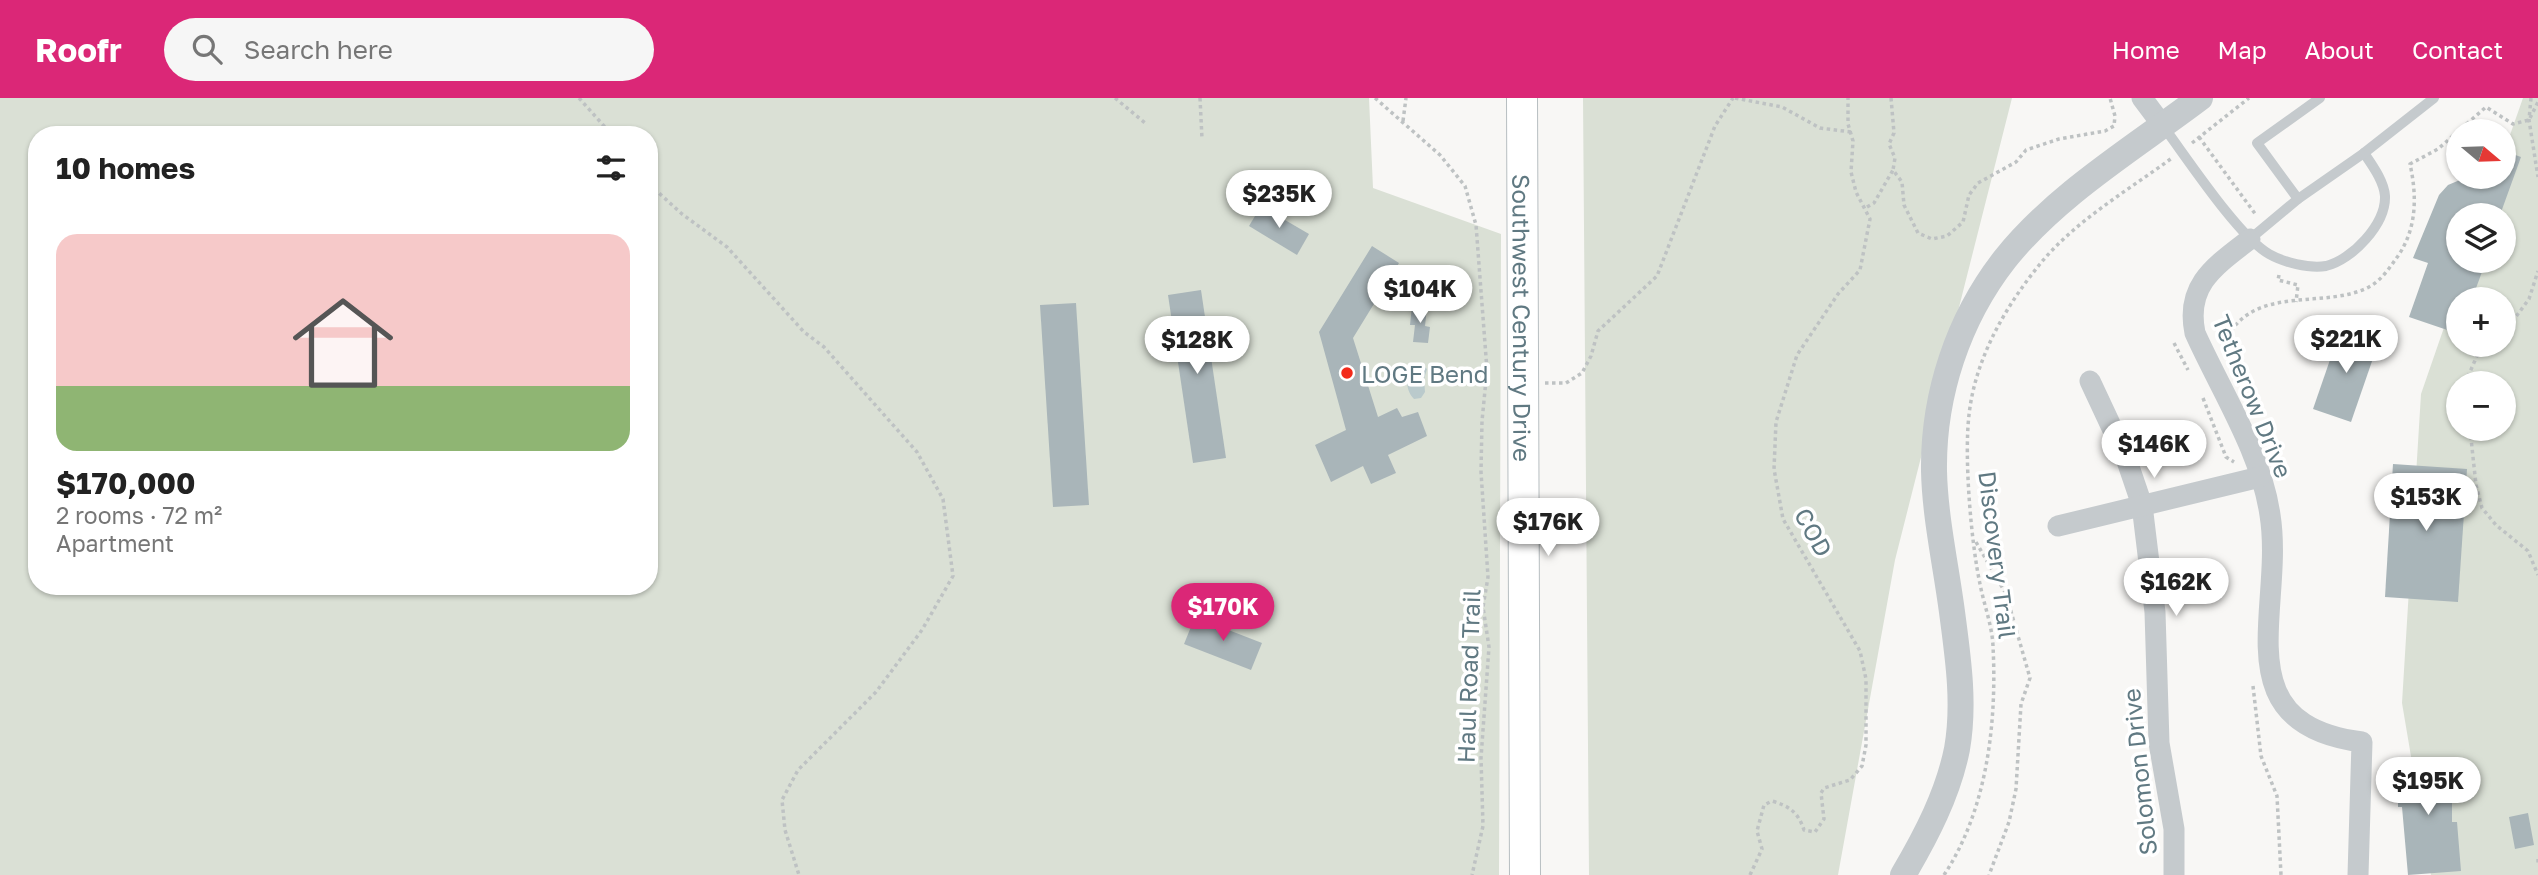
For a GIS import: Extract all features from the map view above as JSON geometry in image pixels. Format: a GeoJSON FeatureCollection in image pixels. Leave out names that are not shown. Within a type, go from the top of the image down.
{"type":"FeatureCollection","features":[{"type":"Feature","properties":{"kind":"main road","name":"Southwest Century Drive"},"geometry":{"type":"LineString","coordinates":[[1522,98],[1525,875]]}},
{"type":"Feature","properties":{"kind":"street"},"geometry":{"type":"LineString","coordinates":[[2142,98],[2163,126]]}},
{"type":"Feature","properties":{"kind":"street"},"geometry":{"type":"LineString","coordinates":[[1903,875],[1941,801],[1956,750],[1961,700],[1958,653],[1934,472],[1936,425],[1954,352],[1985,287],[2028,232],[2053,209],[2200,98]]}},
{"type":"Feature","properties":{"kind":"street","name":"Tetherow Drive"},"geometry":{"type":"LineString","coordinates":[[2250,239],[2209,274],[2197,289],[2191,316],[2195,334],[2251,479],[2270,516],[2268,672],[2278,697],[2296,718],[2313,730],[2338,739],[2362,742],[2358,875]]}},
{"type":"Feature","properties":{"kind":"street","name":"Solomon Drive"},"geometry":{"type":"LineString","coordinates":[[2090,381],[2126,458],[2141,505],[2155,612],[2159,743],[2174,829],[2174,875]]}},
{"type":"Feature","properties":{"kind":"street"},"geometry":{"type":"LineString","coordinates":[[2058,526],[2251,479]]}},
{"type":"Feature","properties":{"kind":"lane"},"geometry":{"type":"LineString","coordinates":[[2298,199],[2257,143],[2320,98]]}},
{"type":"Feature","properties":{"kind":"lane"},"geometry":{"type":"LineString","coordinates":[[2250,239],[2298,199],[2364,153],[2434,98]]}},
{"type":"Feature","properties":{"kind":"lane"},"geometry":{"type":"LineString","coordinates":[[2163,126],[2250,239],[2270,254],[2313,267],[2329,265],[2352,251],[2382,214],[2385,196],[2380,179],[2364,153]]}},
{"type":"Feature","properties":{"kind":"path"},"geometry":{"type":"LineString","coordinates":[[579,98],[604,126]]}},
{"type":"Feature","properties":{"kind":"path"},"geometry":{"type":"LineString","coordinates":[[1115,98],[1145,123]]}},
{"type":"Feature","properties":{"kind":"path"},"geometry":{"type":"LineString","coordinates":[[1200,98],[1202,139]]}},
{"type":"Feature","properties":{"kind":"path","name":"Haul Road Trail"},"geometry":{"type":"LineString","coordinates":[[1376,98],[1440,155],[1465,186],[1476,225],[1487,370],[1481,472],[1488,577],[1483,607],[1489,647],[1481,758],[1483,826],[1472,875]]}},
{"type":"Feature","properties":{"kind":"path"},"geometry":{"type":"LineString","coordinates":[[1403,121],[1406,98]]}},
{"type":"Feature","properties":{"kind":"path"},"geometry":{"type":"LineString","coordinates":[[1522,383],[1566,383],[1582,373],[1591,356],[1598,331],[1657,276],[1716,126],[1734,98],[1782,107],[1820,128],[1851,132]]}},
{"type":"Feature","properties":{"kind":"path","name":"COD"},"geometry":{"type":"LineString","coordinates":[[1749,875],[1762,849],[1757,831],[1764,805],[1772,801],[1785,805],[1798,816],[1806,832],[1815,832],[1824,819],[1821,793],[1824,789],[1850,780],[1864,758],[1867,698],[1860,651],[1783,519],[1774,468],[1776,422],[1791,366],[1838,294],[1860,270],[1864,243],[1869,232],[1870,219],[1856,192],[1851,172],[1848,98]]}},
{"type":"Feature","properties":{"kind":"path"},"geometry":{"type":"LineString","coordinates":[[1866,207],[1874,203],[1893,170],[1895,158],[1889,144],[1894,133],[1891,98]]}},
{"type":"Feature","properties":{"kind":"path"},"geometry":{"type":"LineString","coordinates":[[1893,170],[1902,182],[1904,205],[1918,233],[1932,239],[1947,236],[1963,222],[1969,195],[1978,183],[2016,162],[2026,150],[2059,139],[2105,131],[2113,126],[2110,98]]}},
{"type":"Feature","properties":{"kind":"path","name":"Discovery Trail"},"geometry":{"type":"LineString","coordinates":[[1944,875],[1962,846],[1973,815],[1991,723],[1993,646],[1974,539],[1968,416],[1977,372],[2013,299],[2041,262],[2077,227],[2182,151],[2249,98]]}},
{"type":"Feature","properties":{"kind":"path"},"geometry":{"type":"LineString","coordinates":[[2531,98],[2529,120],[2538,177]]}},
{"type":"Feature","properties":{"kind":"path"},"geometry":{"type":"LineString","coordinates":[[2529,120],[2538,102]]}},
{"type":"Feature","properties":{"kind":"path"},"geometry":{"type":"LineString","coordinates":[[658,192],[682,214],[727,247],[804,332],[824,347],[917,452],[943,499],[953,576],[922,631],[876,692],[798,770],[782,800],[785,830],[799,875]]}},
{"type":"Feature","properties":{"kind":"path"},"geometry":{"type":"LineString","coordinates":[[2516,317],[2529,299],[2538,271]]}},
{"type":"Feature","properties":{"kind":"path"},"geometry":{"type":"LineString","coordinates":[[2174,343],[2194,380]]}},
{"type":"Feature","properties":{"kind":"path"},"geometry":{"type":"LineString","coordinates":[[2199,392],[2226,457],[2236,463],[2251,479]]}},
{"type":"Feature","properties":{"kind":"path"},"geometry":{"type":"LineString","coordinates":[[2471,441],[2476,485],[2482,508],[2496,525],[2528,551],[2538,575]]}},
{"type":"Feature","properties":{"kind":"path"},"geometry":{"type":"LineString","coordinates":[[1974,539],[2007,594],[2030,678],[2021,704],[2016,789],[2009,822],[1989,875]]}},
{"type":"Feature","properties":{"kind":"path"},"geometry":{"type":"LineString","coordinates":[[2253,683],[2261,756],[2277,796],[2281,875]]}},
{"type":"Feature","properties":{"kind":"path"},"geometry":{"type":"LineString","coordinates":[[2538,859],[2538,865]]}},
{"type":"Feature","properties":{"kind":"shaded area"},"geometry":{"type":"Polygon","coordinates":[[[0,98],[1369,98],[1373,188],[1501,234],[1499,875],[0,875],[0,98]]]}},
{"type":"Feature","properties":{"kind":"shaded area"},"geometry":{"type":"Polygon","coordinates":[[[1583,98],[2012,98],[1895,560],[1838,875],[1589,875],[1583,98]]]}},
{"type":"Feature","properties":{"kind":"shaded area"},"geometry":{"type":"Polygon","coordinates":[[[2523,98],[2538,98],[2538,875],[2431,875],[2402,703],[2421,394],[2446,322],[2446,357],[2516,357],[2516,287],[2458,287],[2463,273],[2516,273],[2516,203],[2487,203],[2492,189],[2516,189],[2516,119],[2523,98]]]}},
{"type":"Feature","properties":{"kind":"shaded area"},"geometry":{"type":"Polygon","coordinates":[[[1420,363],[1427,369],[1424,379],[1425,392],[1421,398],[1414,399],[1407,384],[1409,374],[1420,363]]]}},
{"type":"Feature","properties":{"kind":"building"},"geometry":{"type":"Polygon","coordinates":[[[2516,155],[2521,157],[2516,171],[2516,155]]]}},
{"type":"Feature","properties":{"kind":"building"},"geometry":{"type":"Polygon","coordinates":[[[2446,187],[2509,189],[2504,203],[2446,203],[2446,273],[2482,273],[2476,287],[2446,287],[2446,330],[2409,317],[2428,263],[2413,258],[2439,195],[2446,187]]]}},
{"type":"Feature","properties":{"kind":"building"},"geometry":{"type":"Polygon","coordinates":[[[1261,206],[1309,234],[1297,255],[1249,226],[1261,206]]]}},
{"type":"Feature","properties":{"kind":"building","name":"LOGE Bend"},"geometry":{"type":"Polygon","coordinates":[[[1372,246],[1399,263],[1353,338],[1378,417],[1397,408],[1402,417],[1418,412],[1427,436],[1388,455],[1396,473],[1371,484],[1363,466],[1331,482],[1315,445],[1346,430],[1319,332],[1372,246]]]}},
{"type":"Feature","properties":{"kind":"building"},"geometry":{"type":"Polygon","coordinates":[[[1201,290],[1226,458],[1193,463],[1168,295],[1201,290]]]}},
{"type":"Feature","properties":{"kind":"building"},"geometry":{"type":"Polygon","coordinates":[[[1076,303],[1089,505],[1053,507],[1040,305],[1076,303]]]}},
{"type":"Feature","properties":{"kind":"building"},"geometry":{"type":"Polygon","coordinates":[[[1412,306],[1427,308],[1425,326],[1430,327],[1428,343],[1413,342],[1415,325],[1410,325],[1412,306]]]}},
{"type":"Feature","properties":{"kind":"building"},"geometry":{"type":"Polygon","coordinates":[[[2341,328],[2379,341],[2351,422],[2313,409],[2341,328]]]}},
{"type":"Feature","properties":{"kind":"building"},"geometry":{"type":"Polygon","coordinates":[[[2393,464],[2467,469],[2458,602],[2385,597],[2393,464]]]}},
{"type":"Feature","properties":{"kind":"building"},"geometry":{"type":"Polygon","coordinates":[[[1195,617],[1262,643],[1251,670],[1184,644],[1195,617]]]}},
{"type":"Feature","properties":{"kind":"building"},"geometry":{"type":"Polygon","coordinates":[[[2398,761],[2452,761],[2452,822],[2457,822],[2461,871],[2408,875],[2402,807],[2398,807],[2398,761]]]}},
{"type":"Feature","properties":{"kind":"building"},"geometry":{"type":"Polygon","coordinates":[[[2528,813],[2534,845],[2515,849],[2509,817],[2528,813]]]}},
{"type":"Feature","properties":{"kind":"place","name":"LOGE Bend"},"geometry":{"type":"Point","coordinates":[1347,373]}}]}
